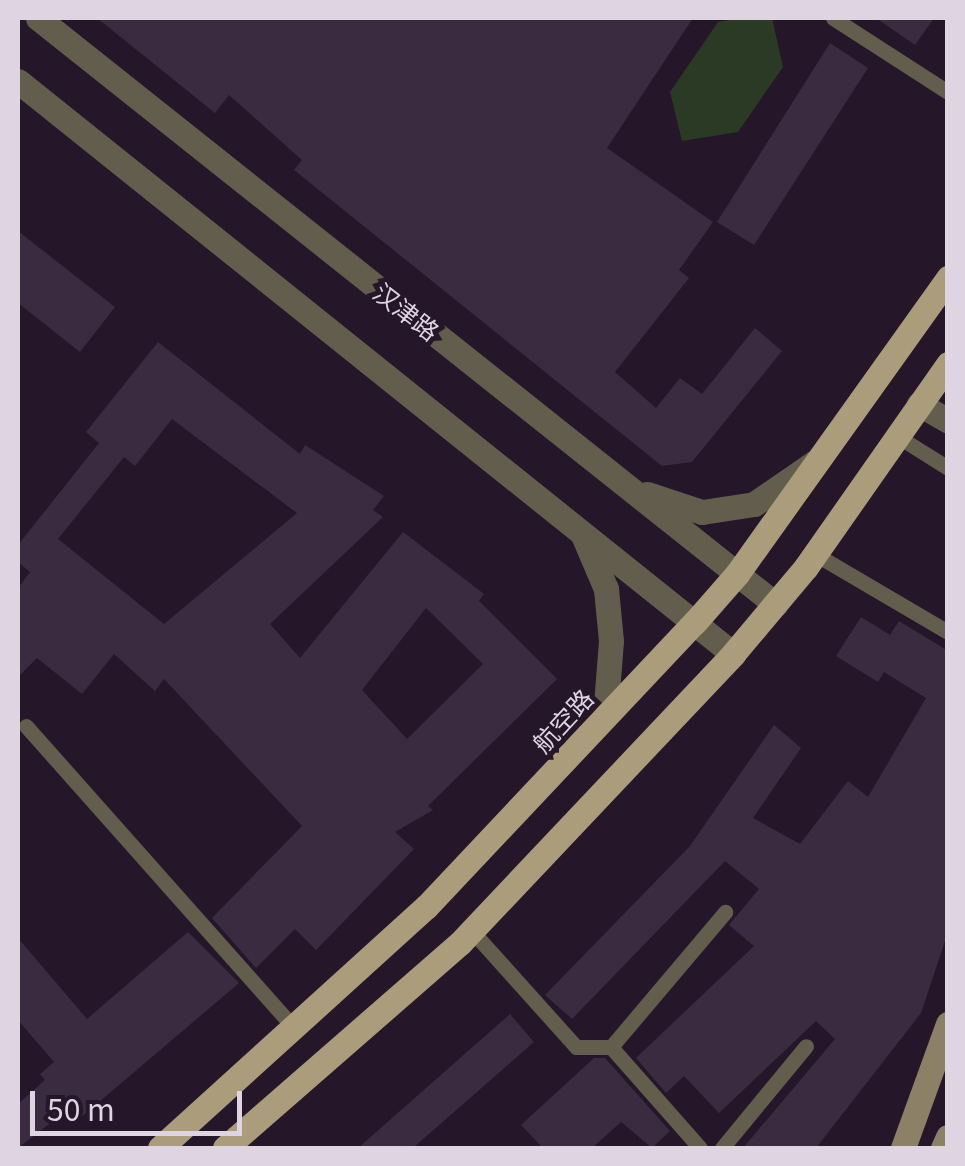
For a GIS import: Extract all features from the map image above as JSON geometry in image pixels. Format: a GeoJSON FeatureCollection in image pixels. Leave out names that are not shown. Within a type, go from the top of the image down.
{"type":"FeatureCollection","features":[{"type":"Feature","properties":{"kind":"main road","name":"航空路"},"geometry":{"type":"LineString","coordinates":[[160,1148],[426,907],[695,622],[738,574],[948,278]]}},
{"type":"Feature","properties":{"kind":"main road"},"geometry":{"type":"LineString","coordinates":[[225,1148],[472,931],[733,654],[814,554],[948,364]]}},
{"type":"Feature","properties":{"kind":"main road"},"geometry":{"type":"LineString","coordinates":[[903,1148],[948,1024]]}},
{"type":"Feature","properties":{"kind":"main road"},"geometry":{"type":"LineString","coordinates":[[943,1148],[948,1137]]}},
{"type":"Feature","properties":{"kind":"street","name":"汉津路"},"geometry":{"type":"LineString","coordinates":[[38,18],[776,604]]}},
{"type":"Feature","properties":{"kind":"street"},"geometry":{"type":"LineString","coordinates":[[18,82],[733,654]]}},
{"type":"Feature","properties":{"kind":"street"},"geometry":{"type":"LineString","coordinates":[[919,404],[948,421]]}},
{"type":"Feature","properties":{"kind":"street"},"geometry":{"type":"LineString","coordinates":[[631,488],[702,512],[754,504],[819,459]]}},
{"type":"Feature","properties":{"kind":"street"},"geometry":{"type":"LineString","coordinates":[[580,531],[606,590],[611,640],[605,717]]}},
{"type":"Feature","properties":{"kind":"lane"},"geometry":{"type":"LineString","coordinates":[[833,18],[948,92]]}},
{"type":"Feature","properties":{"kind":"lane"},"geometry":{"type":"LineString","coordinates":[[896,436],[948,468]]}},
{"type":"Feature","properties":{"kind":"lane"},"geometry":{"type":"LineString","coordinates":[[814,554],[948,632]]}},
{"type":"Feature","properties":{"kind":"lane"},"geometry":{"type":"LineString","coordinates":[[26,726],[293,1028]]}},
{"type":"Feature","properties":{"kind":"lane"},"geometry":{"type":"LineString","coordinates":[[611,1047],[725,912]]}},
{"type":"Feature","properties":{"kind":"lane"},"geometry":{"type":"LineString","coordinates":[[472,931],[576,1047],[611,1047],[700,1148]]}},
{"type":"Feature","properties":{"kind":"lane"},"geometry":{"type":"LineString","coordinates":[[722,1148],[806,1046]]}},
{"type":"Feature","properties":{"kind":"green space"},"geometry":{"type":"Polygon","coordinates":[[[772,18],[783,67],[738,132],[682,141],[670,92],[718,22],[772,18]]]}},
{"type":"Feature","properties":{"kind":"building"},"geometry":{"type":"Polygon","coordinates":[[[97,18],[693,18],[607,148],[713,222],[679,270],[689,278],[615,372],[656,408],[680,378],[702,394],[755,328],[782,351],[692,462],[662,466],[294,170],[302,160],[229,95],[215,113],[97,18]]]}},
{"type":"Feature","properties":{"kind":"building"},"geometry":{"type":"Polygon","coordinates":[[[876,18],[934,18],[915,45],[876,18]]]}},
{"type":"Feature","properties":{"kind":"building"},"geometry":{"type":"Polygon","coordinates":[[[830,43],[868,68],[754,245],[717,222],[830,43]]]}},
{"type":"Feature","properties":{"kind":"building"},"geometry":{"type":"Polygon","coordinates":[[[18,231],[115,307],[80,352],[18,303],[18,231]]]}},
{"type":"Feature","properties":{"kind":"building"},"geometry":{"type":"Polygon","coordinates":[[[158,342],[300,454],[305,445],[384,496],[373,510],[383,517],[270,624],[300,658],[403,532],[484,594],[479,601],[557,679],[428,806],[433,810],[395,832],[414,849],[316,950],[295,929],[256,968],[212,918],[302,826],[164,679],[155,691],[114,654],[82,694],[37,658],[18,677],[18,588],[30,572],[18,562],[18,545],[99,443],[86,432],[158,342]],[[172,419],[135,466],[124,457],[58,539],[164,624],[297,513],[172,419]],[[426,608],[362,690],[407,739],[483,664],[426,608]]]}},
{"type":"Feature","properties":{"kind":"building"},"geometry":{"type":"Polygon","coordinates":[[[861,617],[890,635],[899,621],[948,651],[948,932],[921,1013],[816,1148],[743,1148],[835,1039],[816,1021],[719,1113],[684,1076],[666,1093],[636,1058],[754,946],[729,925],[759,889],[725,861],[572,1019],[545,995],[690,846],[774,725],[801,748],[753,818],[800,844],[848,781],[868,797],[926,698],[884,672],[878,682],[836,656],[861,617]]]}},
{"type":"Feature","properties":{"kind":"building"},"geometry":{"type":"Polygon","coordinates":[[[188,932],[239,983],[79,1119],[70,1108],[18,1148],[18,1104],[45,1080],[40,1074],[54,1062],[18,1020],[18,938],[87,1019],[188,932]]]}},
{"type":"Feature","properties":{"kind":"building"},"geometry":{"type":"Polygon","coordinates":[[[510,1014],[534,1042],[413,1148],[358,1148],[510,1014]]]}},
{"type":"Feature","properties":{"kind":"building"},"geometry":{"type":"Polygon","coordinates":[[[594,1058],[605,1058],[670,1131],[652,1148],[621,1122],[592,1148],[543,1148],[521,1125],[594,1058]]]}}]}
